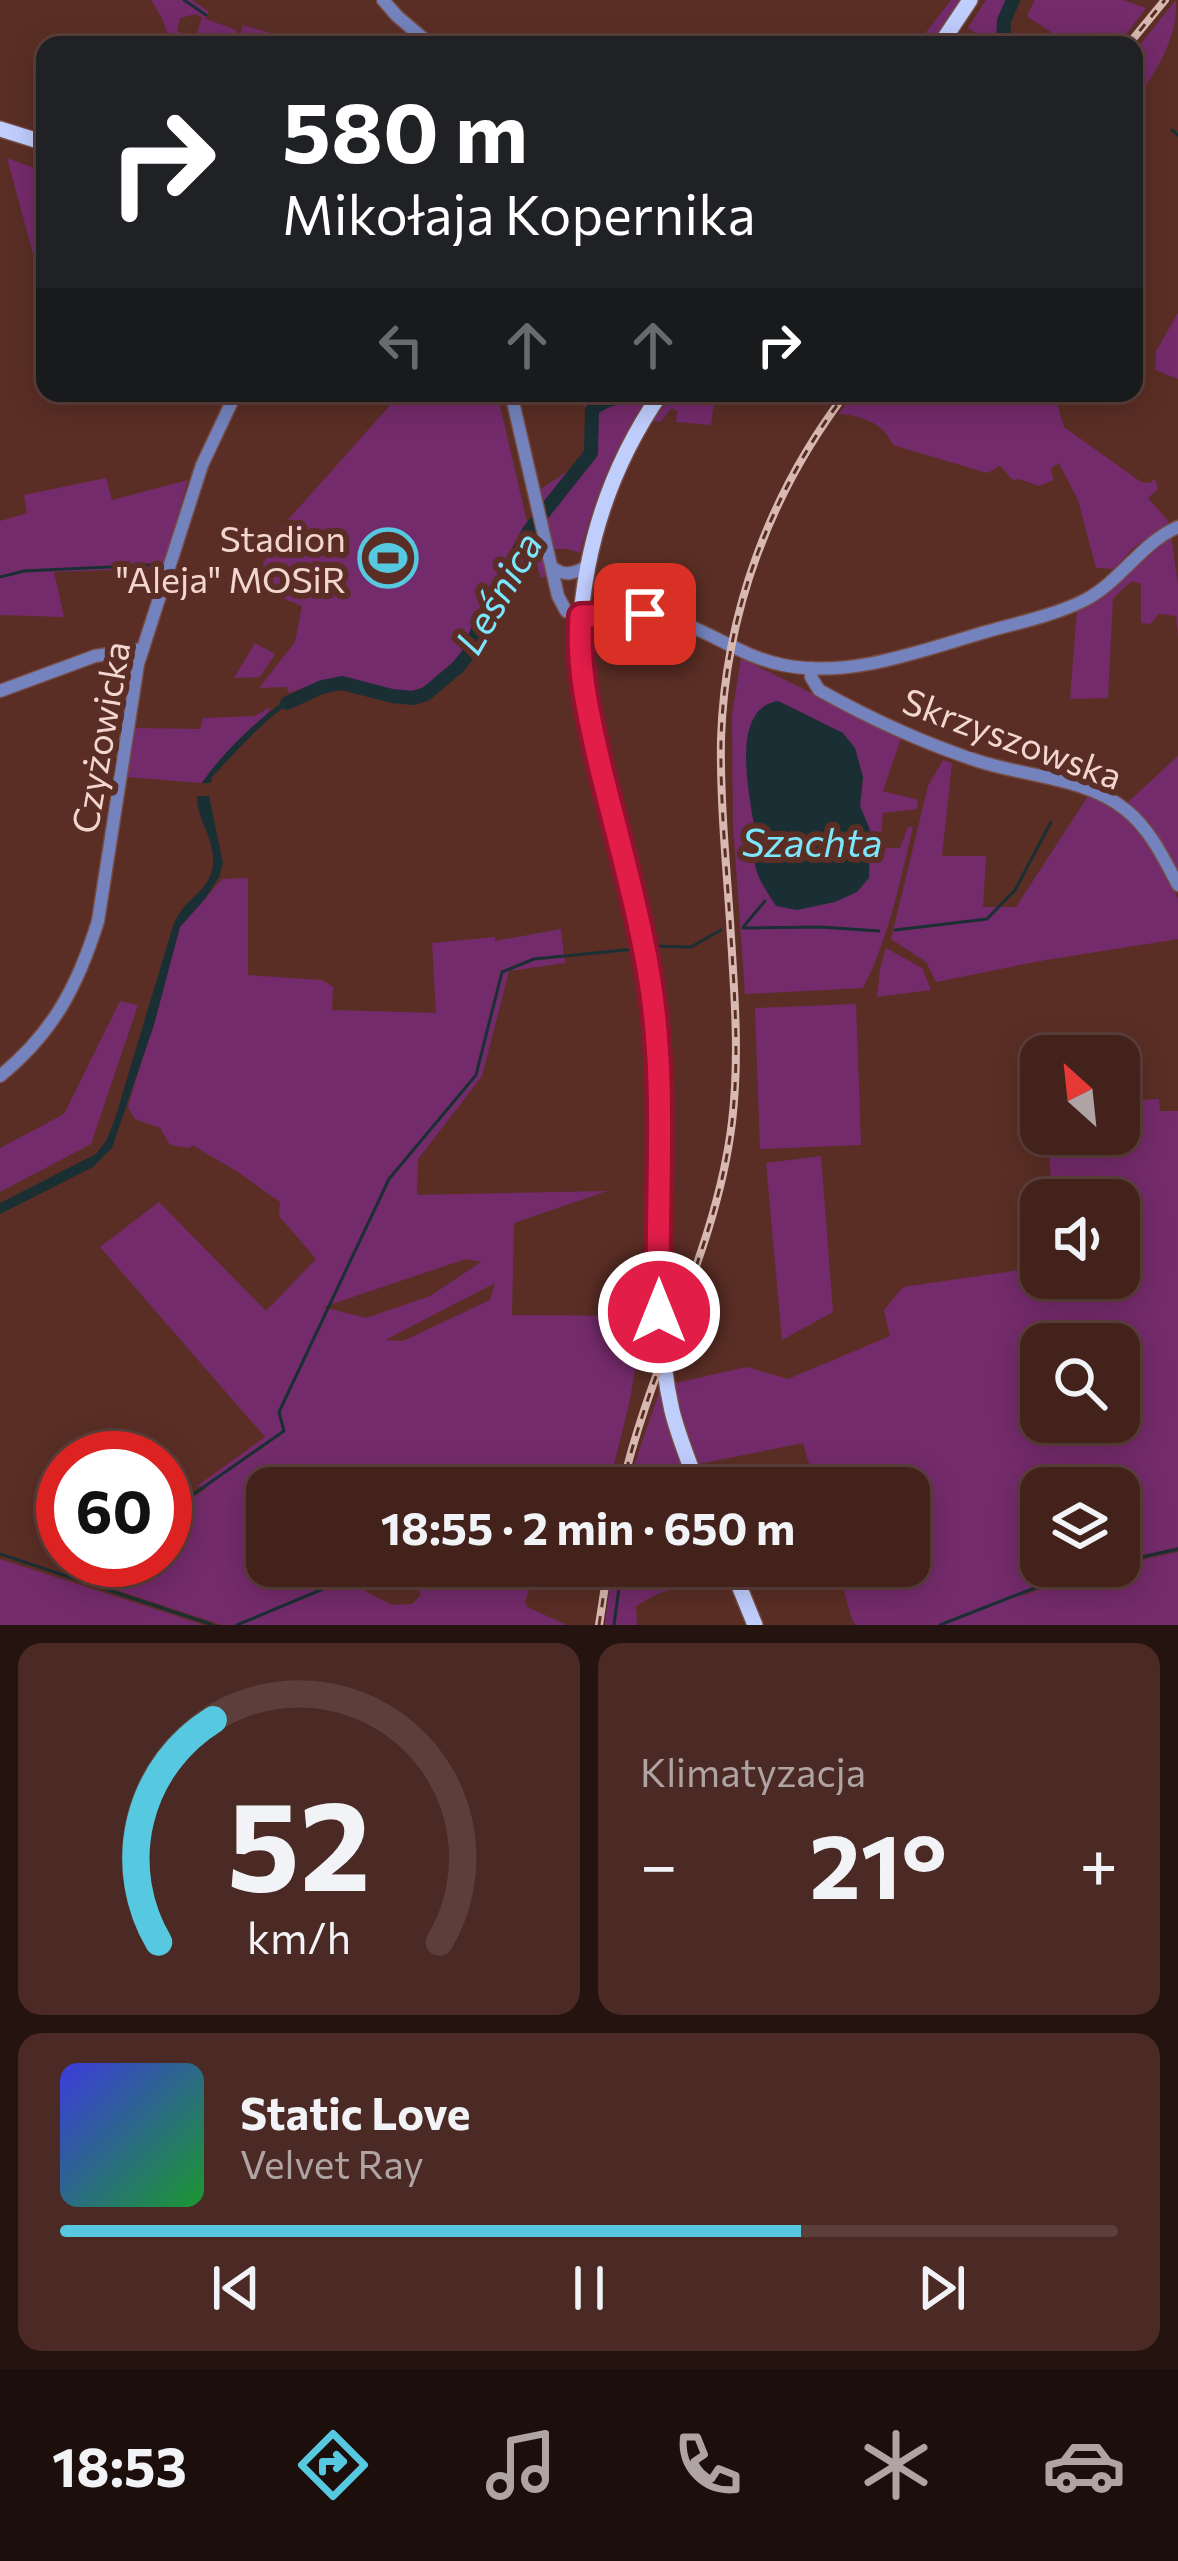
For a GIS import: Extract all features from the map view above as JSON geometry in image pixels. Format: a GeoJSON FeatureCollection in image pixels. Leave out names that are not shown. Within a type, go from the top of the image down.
{"type":"FeatureCollection","features":[{"type":"Feature","properties":{"kind":"main road"},"geometry":{"type":"LineString","coordinates":[[946,36],[970,0]]}},
{"type":"Feature","properties":{"kind":"main road"},"geometry":{"type":"LineString","coordinates":[[0,129],[36,140]]}},
{"type":"Feature","properties":{"kind":"main road"},"geometry":{"type":"LineString","coordinates":[[655,402],[626,450],[600,515],[579,637],[586,705],[653,1000],[660,1104],[661,1337],[671,1407],[692,1467]]}},
{"type":"Feature","properties":{"kind":"main road"},"geometry":{"type":"LineString","coordinates":[[740,1587],[755,1625]]}},
{"type":"Feature","properties":{"kind":"street"},"geometry":{"type":"LineString","coordinates":[[383,0],[420,36]]}},
{"type":"Feature","properties":{"kind":"street","name":"Czyżowicka"},"geometry":{"type":"LineString","coordinates":[[0,1076],[56,1018],[85,962],[98,921],[138,664],[202,465],[232,402]]}},
{"type":"Feature","properties":{"kind":"street"},"geometry":{"type":"LineString","coordinates":[[513,402],[555,576],[581,616],[657,615],[784,665],[811,668],[870,663],[1058,611],[1092,596],[1153,542],[1178,527]]}},
{"type":"Feature","properties":{"kind":"street"},"geometry":{"type":"LineString","coordinates":[[555,576],[588,566]]}},
{"type":"Feature","properties":{"kind":"street"},"geometry":{"type":"LineString","coordinates":[[0,692],[95,656],[142,649]]}},
{"type":"Feature","properties":{"kind":"street"},"geometry":{"type":"LineString","coordinates":[[110,653],[138,664]]}},
{"type":"Feature","properties":{"kind":"street","name":"Skrzyszowska"},"geometry":{"type":"LineString","coordinates":[[811,668],[819,690],[906,733],[984,763],[1074,784],[1118,804],[1148,832],[1178,885]]}},
{"type":"Feature","properties":{"kind":"shaded area"},"geometry":{"type":"Polygon","coordinates":[[[151,0],[192,0],[209,12],[205,19],[237,30],[235,36],[196,36],[202,17],[196,14],[180,18],[177,31],[192,36],[174,36],[167,33],[151,0]]]}},
{"type":"Feature","properties":{"kind":"shaded area"},"geometry":{"type":"Polygon","coordinates":[[[951,0],[961,0],[936,36],[923,36],[951,0]]]}},
{"type":"Feature","properties":{"kind":"shaded area"},"geometry":{"type":"Polygon","coordinates":[[[986,0],[1009,0],[1000,36],[980,36],[968,28],[986,0]]]}},
{"type":"Feature","properties":{"kind":"shaded area"},"geometry":{"type":"Polygon","coordinates":[[[1035,0],[1123,0],[1146,8],[1125,36],[1057,36],[1027,16],[1035,0]]]}},
{"type":"Feature","properties":{"kind":"shaded area"},"geometry":{"type":"Polygon","coordinates":[[[1176,0],[1169,41],[1143,89],[1143,41],[1176,0]]]}},
{"type":"Feature","properties":{"kind":"shaded area"},"geometry":{"type":"Polygon","coordinates":[[[243,25],[281,36],[240,36],[243,25]]]}},
{"type":"Feature","properties":{"kind":"shaded area"},"geometry":{"type":"Polygon","coordinates":[[[7,158],[36,169],[36,265],[7,158]]]}},
{"type":"Feature","properties":{"kind":"shaded area"},"geometry":{"type":"Polygon","coordinates":[[[1178,313],[1178,379],[1155,370],[1156,351],[1178,313]]]}},
{"type":"Feature","properties":{"kind":"shaded area","name":"Stadion \"Aleja\" MOSiR"},"geometry":{"type":"Polygon","coordinates":[[[393,402],[499,402],[528,526],[514,553],[533,521],[547,576],[541,578],[536,562],[526,566],[462,668],[432,693],[425,692],[434,681],[412,693],[348,678],[325,680],[289,693],[287,687],[259,688],[295,642],[302,606],[253,586],[279,530],[393,402]]]}},
{"type":"Feature","properties":{"kind":"shaded area"},"geometry":{"type":"Polygon","coordinates":[[[580,402],[647,402],[608,469],[580,553],[553,549],[541,489],[588,452],[587,409],[580,402]]]}},
{"type":"Feature","properties":{"kind":"shaded area"},"geometry":{"type":"Polygon","coordinates":[[[667,402],[714,402],[711,425],[676,422],[677,411],[672,408],[660,422],[652,421],[667,402]]]}},
{"type":"Feature","properties":{"kind":"shaded area"},"geometry":{"type":"Polygon","coordinates":[[[848,402],[1057,402],[1064,427],[1141,482],[1155,479],[1158,489],[1148,498],[1169,522],[1114,569],[1096,568],[1078,500],[1059,463],[1051,468],[1053,480],[1039,486],[1013,480],[1000,466],[987,473],[893,445],[870,422],[838,414],[848,402]]]}},
{"type":"Feature","properties":{"kind":"shaded area"},"geometry":{"type":"Polygon","coordinates":[[[106,478],[112,500],[188,480],[163,568],[54,572],[64,617],[0,615],[0,521],[27,513],[24,495],[106,478]]]}},
{"type":"Feature","properties":{"kind":"shaded area"},"geometry":{"type":"Polygon","coordinates":[[[1171,536],[1178,584],[1178,637],[1176,616],[1159,614],[1150,624],[1141,623],[1141,584],[1132,581],[1113,598],[1108,698],[1070,699],[1077,610],[1109,591],[1171,536]]]}},
{"type":"Feature","properties":{"kind":"shaded area"},"geometry":{"type":"Polygon","coordinates":[[[255,643],[275,654],[260,677],[234,678],[255,643]]]}},
{"type":"Feature","properties":{"kind":"shaded area"},"geometry":{"type":"Polygon","coordinates":[[[741,658],[901,738],[883,791],[918,800],[917,809],[883,813],[880,848],[900,848],[908,827],[913,827],[887,929],[863,988],[745,994],[733,825],[732,715],[741,658]],[[778,701],[754,825],[755,867],[870,830],[860,806],[863,777],[843,733],[778,701]]]}},
{"type":"Feature","properties":{"kind":"shaded area"},"geometry":{"type":"Polygon","coordinates":[[[270,707],[201,783],[127,777],[135,728],[200,729],[203,718],[255,716],[270,707]]]}},
{"type":"Feature","properties":{"kind":"shaded area"},"geometry":{"type":"Polygon","coordinates":[[[1178,756],[1178,874],[1127,803],[1178,756]]]}},
{"type":"Feature","properties":{"kind":"shaded area"},"geometry":{"type":"Polygon","coordinates":[[[943,760],[952,763],[942,856],[986,856],[983,907],[1016,907],[1088,796],[1122,814],[1142,835],[1178,898],[1178,939],[936,982],[926,962],[891,939],[928,786],[943,760]]]}},
{"type":"Feature","properties":{"kind":"shaded area"},"geometry":{"type":"Polygon","coordinates":[[[248,878],[248,975],[322,980],[333,987],[332,1010],[436,1013],[432,943],[495,937],[495,941],[561,929],[565,963],[509,971],[482,1076],[418,1159],[417,1195],[607,1191],[514,1223],[512,1315],[636,1316],[644,1320],[613,1467],[246,1467],[246,1587],[361,1587],[392,1605],[412,1604],[421,1595],[417,1587],[530,1587],[527,1607],[567,1625],[222,1625],[107,1587],[192,1587],[192,1498],[207,1488],[197,1486],[265,1437],[100,1247],[159,1202],[266,1311],[316,1259],[279,1216],[280,1202],[192,1145],[170,1145],[160,1128],[135,1119],[128,1107],[180,927],[222,879],[248,878]],[[466,1259],[323,1307],[366,1318],[430,1296],[481,1262],[466,1259]],[[495,1283],[385,1340],[403,1341],[490,1300],[495,1283]]]}},
{"type":"Feature","properties":{"kind":"shaded area"},"geometry":{"type":"Polygon","coordinates":[[[886,948],[922,968],[931,990],[877,997],[886,948]]]}},
{"type":"Feature","properties":{"kind":"shaded area"},"geometry":{"type":"Polygon","coordinates":[[[120,1001],[138,1005],[91,1144],[0,1192],[0,1148],[64,1114],[120,1001]]]}},
{"type":"Feature","properties":{"kind":"shaded area"},"geometry":{"type":"Polygon","coordinates":[[[856,1004],[861,1145],[760,1149],[755,1008],[856,1004]]]}},
{"type":"Feature","properties":{"kind":"shaded area"},"geometry":{"type":"Polygon","coordinates":[[[1159,1099],[1160,1111],[1178,1111],[1178,1547],[1140,1556],[1140,1467],[1020,1467],[1020,1587],[1039,1587],[1015,1599],[1045,1587],[1140,1587],[1140,1560],[1178,1552],[1178,1625],[856,1625],[843,1587],[930,1587],[930,1467],[810,1467],[803,1443],[699,1464],[680,1421],[675,1383],[747,1367],[788,1379],[890,1336],[884,1310],[903,1287],[1020,1270],[1020,1299],[1140,1299],[1140,1179],[1051,1179],[1049,1155],[1140,1155],[1140,1100],[1159,1099]]]}},
{"type":"Feature","properties":{"kind":"shaded area"},"geometry":{"type":"Polygon","coordinates":[[[821,1156],[833,1312],[782,1340],[766,1163],[821,1156]]]}},
{"type":"Feature","properties":{"kind":"shaded area"},"geometry":{"type":"Polygon","coordinates":[[[659,1393],[684,1467],[633,1467],[659,1393]]]}},
{"type":"Feature","properties":{"kind":"shaded area"},"geometry":{"type":"Polygon","coordinates":[[[0,1559],[36,1571],[36,1587],[87,1587],[204,1625],[0,1625],[0,1559]]]}},
{"type":"Feature","properties":{"kind":"shaded area"},"geometry":{"type":"Polygon","coordinates":[[[610,1587],[678,1587],[636,1606],[637,1625],[605,1625],[610,1587]]]}},
{"type":"Feature","properties":{"kind":"water"},"geometry":{"type":"Polygon","coordinates":[[[298,692],[300,697],[253,734],[211,783],[202,783],[246,733],[298,692]]]}},
{"type":"Feature","properties":{"kind":"water","name":"Szachta"},"geometry":{"type":"Polygon","coordinates":[[[778,701],[843,733],[855,748],[863,777],[860,806],[870,830],[869,878],[857,892],[797,910],[776,906],[756,870],[747,773],[753,719],[763,707],[778,701]]]}},
{"type":"Feature","properties":{"kind":"water"},"geometry":{"type":"Polygon","coordinates":[[[197,796],[209,796],[223,863],[205,899],[180,927],[154,1025],[112,1148],[93,1167],[0,1214],[0,1203],[96,1154],[106,1141],[174,924],[212,871],[213,854],[197,796]]]}},
{"type":"Feature","properties":{"kind":"waterway"},"geometry":{"type":"LineString","coordinates":[[184,0],[206,15]]}},
{"type":"Feature","properties":{"kind":"waterway","name":"Leśnica"},"geometry":{"type":"LineString","coordinates":[[1003,36],[1013,0]]}},
{"type":"Feature","properties":{"kind":"waterway"},"geometry":{"type":"LineString","coordinates":[[1172,130],[1178,135]]}},
{"type":"Feature","properties":{"kind":"waterway","name":"Leśnica"},"geometry":{"type":"LineString","coordinates":[[287,703],[342,683],[413,698],[426,694],[458,667],[529,531],[591,453],[592,410],[603,402]]}},
{"type":"Feature","properties":{"kind":"waterway"},"geometry":{"type":"LineString","coordinates":[[0,577],[24,571],[152,565]]}},
{"type":"Feature","properties":{"kind":"waterway"},"geometry":{"type":"LineString","coordinates":[[895,930],[987,919],[1015,890],[1051,822]]}},
{"type":"Feature","properties":{"kind":"waterway"},"geometry":{"type":"LineString","coordinates":[[744,926],[765,901]]}},
{"type":"Feature","properties":{"kind":"waterway"},"geometry":{"type":"LineString","coordinates":[[743,928],[879,931]]}},
{"type":"Feature","properties":{"kind":"waterway"},"geometry":{"type":"LineString","coordinates":[[652,946],[691,947],[721,930]]}},
{"type":"Feature","properties":{"kind":"waterway"},"geometry":{"type":"LineString","coordinates":[[192,1495],[284,1431],[279,1412],[389,1179],[476,1075],[502,972],[534,959],[635,949]]}},
{"type":"Feature","properties":{"kind":"waterway"},"geometry":{"type":"LineString","coordinates":[[1140,1557],[1178,1549]]}},
{"type":"Feature","properties":{"kind":"waterway"},"geometry":{"type":"LineString","coordinates":[[0,1554],[213,1625]]}},
{"type":"Feature","properties":{"kind":"waterway"},"geometry":{"type":"LineString","coordinates":[[237,1625],[328,1587]]}},
{"type":"Feature","properties":{"kind":"waterway"},"geometry":{"type":"LineString","coordinates":[[614,1625],[619,1587]]}},
{"type":"Feature","properties":{"kind":"waterway"},"geometry":{"type":"LineString","coordinates":[[940,1625],[1038,1587]]}},
{"type":"Feature","properties":{"kind":"railway"},"geometry":{"type":"LineString","coordinates":[[1135,36],[1165,0]]}},
{"type":"Feature","properties":{"kind":"railway"},"geometry":{"type":"LineString","coordinates":[[627,1467],[712,1215],[732,1122],[736,1022],[721,762],[724,692],[732,646],[756,556],[774,513],[840,402]]}},
{"type":"Feature","properties":{"kind":"railway"},"geometry":{"type":"LineString","coordinates":[[599,1625],[605,1587]]}},
{"type":"Feature","properties":{"kind":"place","name":"Stadion \"Aleja\" MOSiR"},"geometry":{"type":"Point","coordinates":[388,558]}},
{"type":"Feature","properties":{"kind":"route"},"geometry":{"type":"LineString","coordinates":[[645,614],[581,616],[579,637],[586,705],[653,1000],[660,1126],[659,1312]]}}]}
